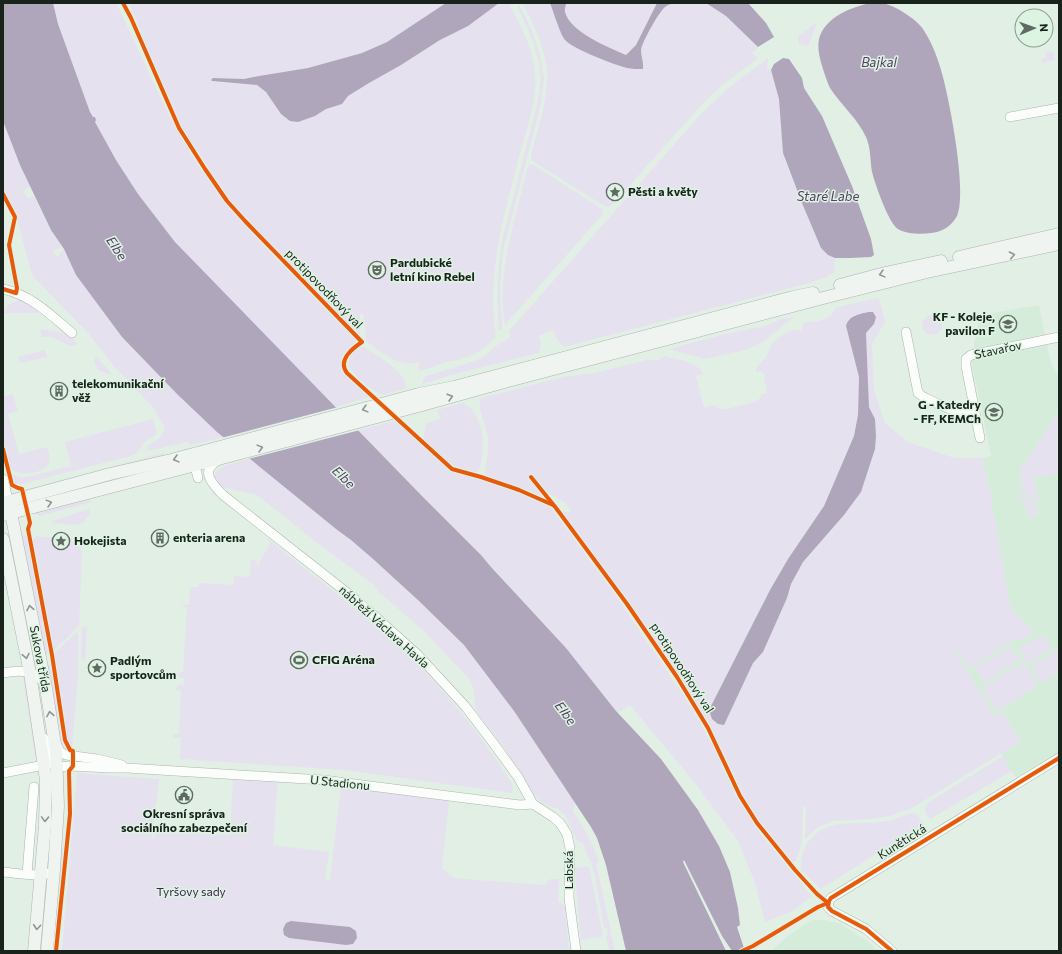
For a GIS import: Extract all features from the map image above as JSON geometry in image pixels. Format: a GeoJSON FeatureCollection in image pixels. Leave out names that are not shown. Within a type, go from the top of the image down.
{"type":"FeatureCollection","features":[{"type":"Feature","properties":{"kind":"main road"},"geometry":{"type":"LineString","coordinates":[[6,508],[196,465],[233,443],[442,390],[812,293],[886,272],[1059,234]]}},
{"type":"Feature","properties":{"kind":"main road"},"geometry":{"type":"LineString","coordinates":[[6,508],[102,476],[171,460],[217,453],[412,408],[508,381],[853,290],[927,272],[1059,244]]}},
{"type":"Feature","properties":{"kind":"main road","name":"Sukova třída"},"geometry":{"type":"LineString","coordinates":[[6,508],[46,688],[55,741],[46,813],[34,951]]}},
{"type":"Feature","properties":{"kind":"main road","name":"Sukova třída"},"geometry":{"type":"LineString","coordinates":[[3,539],[30,673],[40,735],[53,764],[58,806],[47,951]]}},
{"type":"Feature","properties":{"kind":"street"},"geometry":{"type":"LineString","coordinates":[[1010,117],[1059,108]]}},
{"type":"Feature","properties":{"kind":"street"},"geometry":{"type":"LineString","coordinates":[[3,289],[26,297],[72,333]]}},
{"type":"Feature","properties":{"kind":"street"},"geometry":{"type":"LineString","coordinates":[[906,332],[918,393],[957,412],[965,413],[975,411]]}},
{"type":"Feature","properties":{"kind":"street","name":"Stavařov"},"geometry":{"type":"LineString","coordinates":[[980,438],[966,367],[966,359],[968,357],[1059,337]]}},
{"type":"Feature","properties":{"kind":"street","name":"nábřeží Václava Havla"},"geometry":{"type":"LineString","coordinates":[[217,453],[209,475],[211,481],[223,495]]}},
{"type":"Feature","properties":{"kind":"street"},"geometry":{"type":"LineString","coordinates":[[196,465],[198,478]]}},
{"type":"Feature","properties":{"kind":"street","name":"nábřeží Václava Havla"},"geometry":{"type":"LineString","coordinates":[[174,470],[190,472],[209,487],[223,495],[350,595],[413,650],[465,706],[518,777],[533,804]]}},
{"type":"Feature","properties":{"kind":"street"},"geometry":{"type":"LineString","coordinates":[[4,481],[6,508]]}},
{"type":"Feature","properties":{"kind":"street"},"geometry":{"type":"LineString","coordinates":[[3,673],[15,671],[30,673],[40,677],[46,688]]}},
{"type":"Feature","properties":{"kind":"street"},"geometry":{"type":"LineString","coordinates":[[55,741],[62,754],[73,757]]}},
{"type":"Feature","properties":{"kind":"street","name":"U Stadionu"},"geometry":{"type":"LineString","coordinates":[[53,764],[63,757],[73,757],[97,759],[147,769]]}},
{"type":"Feature","properties":{"kind":"street","name":"Kunětická"},"geometry":{"type":"LineString","coordinates":[[892,951],[866,929],[832,911],[828,907],[828,901],[1059,758]]}},
{"type":"Feature","properties":{"kind":"street"},"geometry":{"type":"LineString","coordinates":[[3,773],[53,764]]}},
{"type":"Feature","properties":{"kind":"street","name":"U Stadionu"},"geometry":{"type":"LineString","coordinates":[[53,764],[323,780],[520,805],[533,804]]}},
{"type":"Feature","properties":{"kind":"street"},"geometry":{"type":"LineString","coordinates":[[28,874],[34,786]]}},
{"type":"Feature","properties":{"kind":"street","name":"Labská"},"geometry":{"type":"LineString","coordinates":[[533,804],[557,820],[564,828],[569,841],[570,904],[576,951]]}},
{"type":"Feature","properties":{"kind":"street"},"geometry":{"type":"LineString","coordinates":[[3,872],[41,875],[49,874],[54,870]]}},
{"type":"Feature","properties":{"kind":"street"},"geometry":{"type":"LineString","coordinates":[[41,875],[45,875],[47,879],[45,906],[51,913]]}},
{"type":"Feature","properties":{"kind":"shaded area"},"geometry":{"type":"Polygon","coordinates":[[[1039,305],[1050,360],[1059,378],[1059,753],[1017,779],[959,687],[948,644],[990,492],[982,458],[991,456],[971,360],[980,315],[1039,305]]]}},
{"type":"Feature","properties":{"kind":"shaded area"},"geometry":{"type":"Polygon","coordinates":[[[811,920],[823,920],[841,924],[871,944],[878,951],[771,951],[788,936],[811,920]]]}},
{"type":"Feature","properties":{"kind":"green space"},"geometry":{"type":"Polygon","coordinates":[[[53,3],[116,3],[174,124],[197,163],[214,187],[272,255],[356,339],[355,345],[346,352],[342,359],[342,365],[350,379],[369,397],[335,407],[175,242],[138,194],[116,160],[95,122],[95,117],[93,117],[90,112],[58,24],[53,3]]]}},
{"type":"Feature","properties":{"kind":"green space"},"geometry":{"type":"Polygon","coordinates":[[[129,3],[446,3],[387,42],[362,53],[308,68],[244,79],[213,78],[212,82],[257,85],[266,92],[281,114],[315,116],[326,109],[342,104],[348,96],[401,65],[499,3],[509,3],[522,29],[532,55],[535,84],[531,114],[508,199],[498,244],[493,290],[496,337],[482,350],[472,355],[420,371],[418,366],[420,362],[405,363],[398,361],[366,341],[363,313],[360,314],[360,336],[232,203],[181,127],[129,3]]]}},
{"type":"Feature","properties":{"kind":"green space"},"geometry":{"type":"Polygon","coordinates":[[[523,3],[550,3],[564,40],[573,46],[602,60],[642,69],[641,48],[647,34],[665,7],[674,3],[706,3],[726,16],[758,47],[751,53],[758,58],[724,84],[705,101],[611,206],[606,207],[531,160],[531,154],[544,103],[547,74],[541,42],[523,3]]]}},
{"type":"Feature","properties":{"kind":"green space"},"geometry":{"type":"Polygon","coordinates":[[[566,3],[657,3],[636,45],[626,55],[591,38],[574,26],[568,19],[565,12],[566,3]]]}},
{"type":"Feature","properties":{"kind":"green space"},"geometry":{"type":"Polygon","coordinates":[[[519,5],[531,28],[539,51],[544,79],[540,108],[503,251],[500,286],[501,331],[499,329],[497,294],[501,248],[540,88],[540,72],[537,55],[528,30],[517,7],[519,5]]]}},
{"type":"Feature","properties":{"kind":"green space"},"geometry":{"type":"Polygon","coordinates":[[[817,22],[808,46],[799,44],[798,36],[817,22]]]}},
{"type":"Feature","properties":{"kind":"green space"},"geometry":{"type":"Polygon","coordinates":[[[1053,51],[1055,60],[1042,63],[1041,59],[1046,57],[1045,52],[1053,51]]]}},
{"type":"Feature","properties":{"kind":"green space"},"geometry":{"type":"Polygon","coordinates":[[[768,58],[767,69],[771,70],[779,99],[783,153],[821,248],[828,255],[835,258],[834,273],[828,275],[828,277],[809,283],[564,347],[557,339],[553,330],[539,336],[541,344],[539,353],[455,374],[423,384],[423,380],[426,376],[469,363],[483,357],[500,343],[510,338],[509,331],[701,114],[727,89],[768,58]]]}},
{"type":"Feature","properties":{"kind":"green space"},"geometry":{"type":"Polygon","coordinates":[[[3,121],[30,186],[23,191],[28,199],[34,196],[51,230],[62,246],[53,252],[57,257],[64,249],[76,275],[122,337],[177,394],[224,437],[190,445],[187,442],[148,451],[148,446],[161,437],[164,431],[164,426],[152,406],[114,366],[88,333],[32,275],[15,211],[3,189],[3,121]]]}},
{"type":"Feature","properties":{"kind":"green space"},"geometry":{"type":"Polygon","coordinates":[[[532,164],[602,209],[603,214],[505,325],[503,285],[505,265],[513,225],[528,166],[532,164]]]}},
{"type":"Feature","properties":{"kind":"green space"},"geometry":{"type":"Polygon","coordinates":[[[876,298],[880,300],[885,322],[872,343],[874,390],[885,423],[908,442],[954,458],[982,458],[990,492],[1011,610],[1035,632],[1020,641],[1017,638],[969,668],[957,650],[955,651],[995,716],[1003,712],[1021,741],[912,808],[889,816],[871,819],[832,821],[815,829],[805,840],[806,807],[803,807],[802,842],[796,861],[793,863],[752,813],[724,754],[680,678],[629,603],[562,512],[572,512],[564,502],[545,491],[532,476],[530,478],[545,497],[489,477],[485,474],[488,438],[481,413],[480,403],[481,398],[564,377],[595,373],[647,360],[659,360],[664,356],[692,364],[701,370],[704,374],[696,376],[704,408],[713,405],[721,409],[727,409],[755,402],[762,394],[767,393],[764,373],[762,371],[756,372],[756,368],[767,355],[771,345],[781,336],[792,330],[801,331],[804,323],[826,319],[836,308],[876,298]],[[855,315],[847,321],[846,326],[859,377],[858,415],[854,436],[824,506],[788,559],[770,590],[711,706],[763,652],[787,598],[791,584],[803,562],[844,515],[861,492],[875,449],[875,419],[869,407],[866,333],[874,324],[855,315]]]}},
{"type":"Feature","properties":{"kind":"green space"},"geometry":{"type":"Polygon","coordinates":[[[24,299],[39,311],[38,313],[3,313],[3,309],[7,310],[7,305],[24,299]]]}},
{"type":"Feature","properties":{"kind":"green space"},"geometry":{"type":"Polygon","coordinates":[[[932,315],[939,318],[942,325],[939,332],[932,335],[925,332],[922,325],[925,318],[932,315]]]}},
{"type":"Feature","properties":{"kind":"green space"},"geometry":{"type":"Polygon","coordinates":[[[793,317],[767,339],[745,350],[705,359],[669,349],[725,334],[765,326],[782,319],[793,317]]]}},
{"type":"Feature","properties":{"kind":"green space"},"geometry":{"type":"Polygon","coordinates":[[[40,329],[66,334],[70,336],[77,344],[71,346],[51,337],[42,337],[40,329]]]}},
{"type":"Feature","properties":{"kind":"green space"},"geometry":{"type":"Polygon","coordinates":[[[359,346],[364,347],[376,354],[397,371],[406,383],[406,388],[381,394],[377,393],[363,382],[354,373],[349,365],[352,350],[359,346]]]}},
{"type":"Feature","properties":{"kind":"green space"},"geometry":{"type":"Polygon","coordinates":[[[45,350],[47,357],[21,363],[18,357],[45,350]]]}},
{"type":"Feature","properties":{"kind":"green space"},"geometry":{"type":"Polygon","coordinates":[[[96,356],[112,374],[102,372],[96,367],[94,361],[96,356]]]}},
{"type":"Feature","properties":{"kind":"green space"},"geometry":{"type":"Polygon","coordinates":[[[13,394],[18,411],[8,414],[19,454],[47,447],[50,458],[49,463],[45,468],[36,472],[20,473],[12,469],[8,463],[3,434],[3,397],[13,394]]]}},
{"type":"Feature","properties":{"kind":"green space"},"geometry":{"type":"Polygon","coordinates":[[[463,403],[470,408],[476,416],[480,424],[482,434],[483,454],[481,464],[478,472],[476,473],[454,466],[447,462],[423,440],[426,423],[441,419],[437,410],[463,403]]]}},
{"type":"Feature","properties":{"kind":"green space"},"geometry":{"type":"Polygon","coordinates":[[[1059,411],[1059,473],[1034,478],[1039,506],[1022,488],[1020,470],[1059,411]]]}},
{"type":"Feature","properties":{"kind":"green space"},"geometry":{"type":"Polygon","coordinates":[[[153,419],[157,433],[154,437],[145,441],[134,455],[22,484],[16,484],[13,479],[11,473],[18,477],[27,477],[71,466],[65,442],[153,419]]]}},
{"type":"Feature","properties":{"kind":"green space"},"geometry":{"type":"Polygon","coordinates":[[[396,421],[450,469],[542,501],[552,509],[612,590],[692,708],[714,748],[734,792],[760,833],[812,896],[793,911],[765,922],[755,883],[738,841],[695,783],[630,705],[618,713],[566,648],[481,555],[358,430],[396,421]]]}},
{"type":"Feature","properties":{"kind":"green space"},"geometry":{"type":"Polygon","coordinates":[[[160,454],[166,455],[25,491],[25,490],[160,454]]]}},
{"type":"Feature","properties":{"kind":"green space"},"geometry":{"type":"Polygon","coordinates":[[[250,459],[351,540],[419,601],[464,645],[514,711],[575,803],[573,811],[594,848],[599,862],[596,863],[615,951],[609,951],[606,935],[608,935],[607,928],[604,928],[594,872],[583,843],[577,841],[566,816],[557,808],[542,802],[531,792],[504,747],[476,711],[473,687],[470,680],[424,631],[379,592],[373,584],[257,495],[222,487],[216,480],[215,475],[223,467],[250,459]]]}},
{"type":"Feature","properties":{"kind":"green space"},"geometry":{"type":"Polygon","coordinates":[[[1020,489],[1040,515],[1028,516],[1025,501],[1022,501],[1020,489]]]}},
{"type":"Feature","properties":{"kind":"green space"},"geometry":{"type":"Polygon","coordinates":[[[91,496],[88,503],[40,516],[33,513],[91,496]]]}},
{"type":"Feature","properties":{"kind":"green space"},"geometry":{"type":"Polygon","coordinates":[[[89,509],[90,514],[82,523],[75,525],[53,523],[52,521],[89,509]]]}},
{"type":"Feature","properties":{"kind":"green space"},"geometry":{"type":"Polygon","coordinates":[[[10,535],[28,630],[36,658],[31,659],[7,536],[10,535]]]}},
{"type":"Feature","properties":{"kind":"green space"},"geometry":{"type":"Polygon","coordinates":[[[21,535],[27,536],[49,649],[49,652],[44,657],[21,535]]]}},
{"type":"Feature","properties":{"kind":"green space"},"geometry":{"type":"Polygon","coordinates":[[[37,536],[52,538],[60,546],[65,545],[71,539],[79,544],[82,553],[79,626],[53,651],[31,541],[37,536]]]}},
{"type":"Feature","properties":{"kind":"green space","name":"CFIG Aréna"},"geometry":{"type":"Polygon","coordinates":[[[268,539],[374,624],[423,670],[451,700],[489,749],[512,784],[512,793],[344,770],[180,759],[181,738],[174,738],[173,736],[174,734],[179,734],[181,691],[176,690],[176,688],[179,685],[184,686],[184,678],[180,678],[177,674],[183,672],[187,607],[181,605],[189,605],[190,587],[199,587],[199,583],[234,585],[234,576],[250,577],[251,560],[257,561],[257,566],[270,544],[268,539]]]}},
{"type":"Feature","properties":{"kind":"green space"},"geometry":{"type":"Polygon","coordinates":[[[82,627],[87,627],[85,661],[81,656],[82,627]]]}},
{"type":"Feature","properties":{"kind":"green space"},"geometry":{"type":"Polygon","coordinates":[[[77,632],[78,674],[72,749],[66,737],[54,657],[55,653],[77,632]]]}},
{"type":"Feature","properties":{"kind":"green space"},"geometry":{"type":"Polygon","coordinates":[[[1043,634],[1052,648],[1028,663],[1019,649],[1043,634]]]}},
{"type":"Feature","properties":{"kind":"green space"},"geometry":{"type":"Polygon","coordinates":[[[1011,646],[1020,660],[984,683],[975,668],[1011,646]]]}},
{"type":"Feature","properties":{"kind":"green space"},"geometry":{"type":"Polygon","coordinates":[[[1059,649],[1059,672],[1041,683],[1031,666],[1059,649]]]}},
{"type":"Feature","properties":{"kind":"green space"},"geometry":{"type":"Polygon","coordinates":[[[1024,662],[1038,686],[996,711],[982,688],[1024,662]]]}},
{"type":"Feature","properties":{"kind":"green space"},"geometry":{"type":"Polygon","coordinates":[[[45,663],[52,667],[63,738],[67,752],[60,744],[45,663]]]}},
{"type":"Feature","properties":{"kind":"green space"},"geometry":{"type":"Polygon","coordinates":[[[23,677],[25,677],[38,756],[35,756],[23,677]]]}},
{"type":"Feature","properties":{"kind":"green space"},"geometry":{"type":"Polygon","coordinates":[[[1003,756],[1012,771],[930,819],[925,808],[929,802],[1003,756]]]}},
{"type":"Feature","properties":{"kind":"green space","name":"Tyršovy sady"},"geometry":{"type":"Polygon","coordinates":[[[77,773],[159,779],[152,842],[156,832],[230,835],[233,780],[278,781],[273,845],[329,852],[325,879],[330,880],[341,786],[449,801],[442,868],[453,878],[544,885],[550,879],[559,879],[558,902],[562,903],[565,907],[569,951],[62,951],[77,773]]]}},
{"type":"Feature","properties":{"kind":"green space"},"geometry":{"type":"Polygon","coordinates":[[[911,813],[917,814],[923,824],[821,889],[801,870],[802,857],[805,847],[814,835],[822,830],[841,824],[871,823],[896,819],[911,813]]]}},
{"type":"Feature","properties":{"kind":"green space"},"geometry":{"type":"Polygon","coordinates":[[[64,839],[61,883],[59,885],[59,868],[64,839]]]}},
{"type":"Feature","properties":{"kind":"green space"},"geometry":{"type":"Polygon","coordinates":[[[589,866],[603,936],[581,940],[575,868],[589,866]]]}},
{"type":"Feature","properties":{"kind":"water","name":"Elbe"},"geometry":{"type":"Polygon","coordinates":[[[3,3],[53,3],[58,24],[90,112],[93,117],[95,117],[95,122],[116,160],[138,194],[175,242],[481,555],[566,648],[616,711],[661,759],[698,810],[719,846],[730,872],[738,908],[740,925],[737,927],[745,951],[732,951],[722,936],[684,860],[683,862],[726,951],[626,951],[606,865],[597,838],[514,711],[464,645],[419,601],[351,540],[217,432],[177,394],[122,337],[76,275],[64,249],[51,230],[20,165],[3,121],[3,3]]]}},
{"type":"Feature","properties":{"kind":"water"},"geometry":{"type":"Polygon","coordinates":[[[446,3],[499,3],[468,26],[440,40],[348,96],[342,104],[326,109],[315,116],[298,122],[290,121],[281,114],[266,92],[257,85],[211,80],[213,78],[244,79],[308,68],[362,53],[387,42],[446,3]]]}},
{"type":"Feature","properties":{"kind":"water"},"geometry":{"type":"Polygon","coordinates":[[[550,3],[566,3],[565,12],[568,19],[574,26],[591,38],[626,55],[636,45],[657,3],[674,3],[662,10],[644,41],[641,50],[643,69],[633,69],[613,64],[569,44],[561,34],[550,3]]]}},
{"type":"Feature","properties":{"kind":"water"},"geometry":{"type":"Polygon","coordinates":[[[706,3],[748,3],[766,23],[774,37],[758,47],[726,16],[706,3]]]}},
{"type":"Feature","properties":{"kind":"water","name":"Bajkal"},"geometry":{"type":"Polygon","coordinates":[[[871,3],[882,3],[895,8],[916,21],[929,38],[939,65],[956,144],[960,188],[960,204],[957,216],[950,225],[940,231],[925,234],[913,233],[902,231],[894,226],[883,203],[872,172],[869,145],[863,130],[830,88],[823,69],[818,46],[822,31],[833,19],[847,10],[871,3]]]}},
{"type":"Feature","properties":{"kind":"water","name":"Staré Labe"},"geometry":{"type":"Polygon","coordinates":[[[783,58],[789,59],[802,78],[804,88],[822,116],[852,186],[871,239],[874,255],[871,257],[835,258],[828,255],[821,248],[783,153],[779,99],[771,70],[774,64],[783,58]]]}},
{"type":"Feature","properties":{"kind":"water"},"geometry":{"type":"Polygon","coordinates":[[[873,312],[876,317],[874,324],[866,333],[869,407],[875,419],[876,436],[875,449],[861,492],[844,515],[803,562],[791,584],[787,598],[763,652],[753,663],[724,725],[718,724],[712,719],[710,713],[711,706],[770,590],[788,559],[824,506],[854,436],[858,415],[859,377],[846,326],[847,322],[852,317],[873,312]]]}},
{"type":"Feature","properties":{"kind":"water"},"geometry":{"type":"Polygon","coordinates":[[[291,921],[350,927],[356,931],[357,938],[353,944],[346,945],[289,938],[284,935],[283,929],[286,923],[291,921]]]}},
{"type":"Feature","properties":{"kind":"pier"},"geometry":{"type":"Polygon","coordinates":[[[338,407],[360,430],[248,459],[221,438],[338,407]]]}},
{"type":"Feature","properties":{"kind":"cycle path","name":"protipovodňový val"},"geometry":{"type":"LineString","coordinates":[[123,3],[179,128],[227,201],[362,342],[354,348],[345,359],[344,368],[347,373],[452,469],[519,490],[553,505]]}},
{"type":"Feature","properties":{"kind":"cycle path"},"geometry":{"type":"LineString","coordinates":[[3,194],[15,217],[9,245],[17,288],[16,293],[3,289]]}},
{"type":"Feature","properties":{"kind":"cycle path"},"geometry":{"type":"LineString","coordinates":[[3,449],[12,485],[22,489],[30,523],[28,529],[52,655],[65,740],[70,750],[73,751],[73,766],[69,771],[70,814],[56,951]]}},
{"type":"Feature","properties":{"kind":"cycle path","name":"protipovodňový val"},"geometry":{"type":"LineString","coordinates":[[531,477],[556,508],[627,604],[677,677],[708,728],[740,796],[757,823],[795,870],[817,894],[828,903]]}},
{"type":"Feature","properties":{"kind":"cycle path"},"geometry":{"type":"LineString","coordinates":[[892,951],[866,929],[832,911],[828,907],[831,898],[1059,758]]}},
{"type":"Feature","properties":{"kind":"cycle path"},"geometry":{"type":"LineString","coordinates":[[742,951],[818,907],[828,903]]}},
{"type":"Feature","properties":{"kind":"place","name":"Pěsti a květy"},"geometry":{"type":"Point","coordinates":[615,192]}},
{"type":"Feature","properties":{"kind":"place","name":"Pardubické letní kino Rebel"},"geometry":{"type":"Point","coordinates":[377,270]}},
{"type":"Feature","properties":{"kind":"place","name":"KF - Koleje, pavilon F"},"geometry":{"type":"Point","coordinates":[1008,324]}},
{"type":"Feature","properties":{"kind":"place","name":"telekomunikační věž"},"geometry":{"type":"Point","coordinates":[59,391]}},
{"type":"Feature","properties":{"kind":"place","name":"G - Katedry - FF, KEMCh"},"geometry":{"type":"Point","coordinates":[994,412]}},
{"type":"Feature","properties":{"kind":"place","name":"enteria arena"},"geometry":{"type":"Point","coordinates":[160,538]}},
{"type":"Feature","properties":{"kind":"place","name":"Hokejista"},"geometry":{"type":"Point","coordinates":[61,541]}},
{"type":"Feature","properties":{"kind":"place","name":"CFIG Aréna"},"geometry":{"type":"Point","coordinates":[299,660]}},
{"type":"Feature","properties":{"kind":"place","name":"Padlým sportovcům"},"geometry":{"type":"Point","coordinates":[97,668]}},
{"type":"Feature","properties":{"kind":"place","name":"Okresní správa sociálního zabezpečení"},"geometry":{"type":"Point","coordinates":[184,795]}}]}
